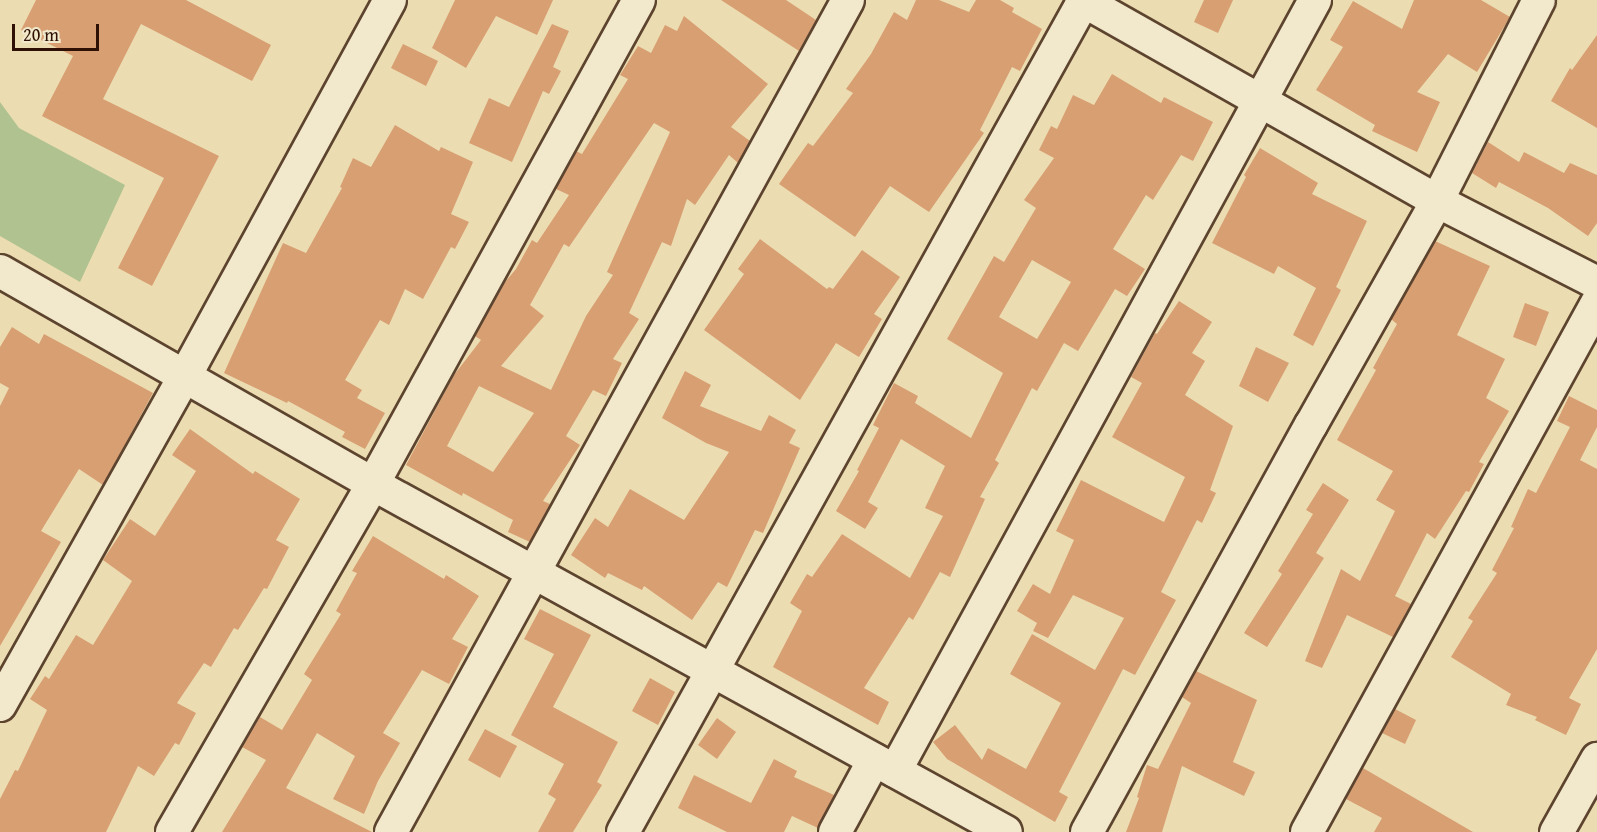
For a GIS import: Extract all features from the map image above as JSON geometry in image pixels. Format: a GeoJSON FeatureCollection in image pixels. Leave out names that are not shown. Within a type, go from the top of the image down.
{"type":"FeatureCollection","features":[{"type":"Feature","properties":{"kind":"main road"},"geometry":{"type":"LineString","coordinates":[[1556,832],[1597,759]]}},
{"type":"Feature","properties":{"kind":"street"},"geometry":{"type":"LineString","coordinates":[[0,705],[390,0]]}},
{"type":"Feature","properties":{"kind":"street"},"geometry":{"type":"LineString","coordinates":[[172,832],[373,484],[639,0]]}},
{"type":"Feature","properties":{"kind":"street"},"geometry":{"type":"LineString","coordinates":[[391,832],[535,574],[848,0]]}},
{"type":"Feature","properties":{"kind":"street"},"geometry":{"type":"LineString","coordinates":[[623,832],[1083,0],[1437,201],[1597,284]]}},
{"type":"Feature","properties":{"kind":"street"},"geometry":{"type":"LineString","coordinates":[[835,832],[885,765],[1260,101],[1314,0]]}},
{"type":"Feature","properties":{"kind":"street"},"geometry":{"type":"LineString","coordinates":[[1087,832],[1437,201],[1539,0]]}},
{"type":"Feature","properties":{"kind":"street"},"geometry":{"type":"LineString","coordinates":[[2,277],[184,376],[535,574],[1006,832]]}},
{"type":"Feature","properties":{"kind":"street"},"geometry":{"type":"LineString","coordinates":[[1307,832],[1597,303]]}},
{"type":"Feature","properties":{"kind":"green space"},"geometry":{"type":"Polygon","coordinates":[[[0,102],[19,128],[125,185],[80,282],[0,236],[0,102]]]}},
{"type":"Feature","properties":{"kind":"building"},"geometry":{"type":"Polygon","coordinates":[[[36,0],[186,0],[271,45],[252,81],[141,24],[103,99],[219,156],[152,286],[118,268],[164,178],[42,116],[73,56],[21,30],[36,0]]]}},
{"type":"Feature","properties":{"kind":"building"},"geometry":{"type":"Polygon","coordinates":[[[455,0],[553,0],[537,35],[496,16],[466,68],[432,48],[455,0]]]}},
{"type":"Feature","properties":{"kind":"building"},"geometry":{"type":"Polygon","coordinates":[[[721,0],[786,0],[816,20],[799,51],[721,0]]]}},
{"type":"Feature","properties":{"kind":"building"},"geometry":{"type":"Polygon","coordinates":[[[916,0],[939,0],[969,12],[976,0],[1000,0],[1014,8],[1012,12],[1042,29],[1020,71],[1012,67],[980,130],[984,133],[929,212],[890,186],[855,237],[779,184],[808,143],[813,146],[853,93],[846,89],[871,54],[894,12],[907,20],[916,0]]]}},
{"type":"Feature","properties":{"kind":"building"},"geometry":{"type":"Polygon","coordinates":[[[1204,0],[1233,0],[1218,33],[1194,22],[1204,0]]]}},
{"type":"Feature","properties":{"kind":"building"},"geometry":{"type":"Polygon","coordinates":[[[1414,0],[1481,0],[1510,17],[1477,72],[1448,54],[1417,92],[1440,102],[1417,152],[1372,131],[1375,125],[1316,90],[1343,47],[1330,40],[1353,1],[1402,29],[1414,0]]]}},
{"type":"Feature","properties":{"kind":"building"},"geometry":{"type":"Polygon","coordinates":[[[684,16],[768,84],[731,127],[750,141],[738,163],[729,155],[695,205],[687,199],[671,246],[662,242],[629,313],[639,319],[613,359],[622,363],[606,396],[593,390],[566,436],[580,445],[543,501],[550,504],[530,542],[508,532],[513,520],[463,493],[462,496],[406,465],[454,375],[481,340],[475,336],[505,282],[516,269],[532,240],[537,243],[569,195],[556,189],[576,151],[582,154],[628,79],[620,75],[638,46],[651,53],[665,25],[677,31],[684,16]],[[654,123],[569,247],[564,244],[530,305],[544,316],[501,366],[551,390],[586,316],[613,275],[607,272],[670,132],[654,123]],[[479,386],[447,446],[493,472],[534,413],[479,386]]]}},
{"type":"Feature","properties":{"kind":"building"},"geometry":{"type":"Polygon","coordinates":[[[552,24],[569,31],[553,67],[561,71],[549,94],[543,91],[512,162],[469,143],[489,98],[509,107],[552,24]]]}},
{"type":"Feature","properties":{"kind":"building"},"geometry":{"type":"Polygon","coordinates":[[[1597,35],[1597,128],[1551,101],[1570,68],[1572,70],[1597,35]]]}},
{"type":"Feature","properties":{"kind":"building"},"geometry":{"type":"Polygon","coordinates":[[[403,44],[438,61],[426,86],[391,68],[403,44]]]}},
{"type":"Feature","properties":{"kind":"building"},"geometry":{"type":"Polygon","coordinates":[[[1112,74],[1161,103],[1164,97],[1213,122],[1193,161],[1181,155],[1153,200],[1146,195],[1113,249],[1145,269],[1127,296],[1115,289],[1078,351],[1064,343],[1037,391],[1032,388],[995,460],[999,463],[980,497],[985,499],[950,577],[940,572],[913,620],[909,617],[864,688],[889,702],[878,725],[773,667],[802,611],[790,603],[807,574],[812,577],[842,534],[910,578],[943,516],[925,508],[945,466],[901,439],[868,502],[878,508],[865,529],[836,511],[859,471],[857,470],[879,428],[873,425],[894,383],[918,396],[915,403],[971,438],[1003,373],[947,339],[994,256],[1004,262],[1036,208],[1024,200],[1054,158],[1039,150],[1051,126],[1057,129],[1073,95],[1094,105],[1112,74]],[[1032,260],[999,317],[1037,339],[1071,282],[1032,260]]]}},
{"type":"Feature","properties":{"kind":"building"},"geometry":{"type":"Polygon","coordinates":[[[395,125],[439,151],[441,147],[473,162],[451,214],[469,222],[455,249],[451,247],[423,299],[405,289],[389,325],[380,320],[345,380],[362,390],[357,398],[385,413],[365,449],[342,437],[345,432],[288,401],[287,403],[224,373],[283,243],[306,253],[342,188],[340,187],[353,158],[371,167],[395,125]]]}},
{"type":"Feature","properties":{"kind":"building"},"geometry":{"type":"Polygon","coordinates":[[[1488,142],[1519,162],[1524,152],[1564,173],[1570,163],[1597,175],[1597,223],[1588,236],[1548,208],[1499,182],[1496,188],[1472,173],[1488,142]]]}},
{"type":"Feature","properties":{"kind":"building"},"geometry":{"type":"Polygon","coordinates":[[[1260,148],[1318,183],[1312,194],[1367,221],[1336,287],[1341,290],[1313,346],[1293,335],[1316,288],[1278,266],[1274,274],[1212,243],[1246,177],[1244,175],[1260,148]]]}},
{"type":"Feature","properties":{"kind":"building"},"geometry":{"type":"Polygon","coordinates":[[[760,239],[827,289],[829,287],[833,289],[862,250],[900,277],[874,314],[882,319],[859,357],[836,343],[800,400],[704,330],[744,274],[738,269],[760,239]]]}},
{"type":"Feature","properties":{"kind":"building"},"geometry":{"type":"Polygon","coordinates":[[[1435,241],[1490,266],[1457,335],[1505,359],[1486,398],[1509,411],[1479,462],[1484,464],[1469,492],[1466,491],[1435,539],[1427,533],[1395,596],[1411,604],[1393,637],[1347,615],[1322,668],[1305,661],[1341,569],[1360,581],[1395,511],[1376,500],[1393,471],[1337,440],[1376,370],[1373,368],[1397,324],[1391,319],[1435,241]]]}},
{"type":"Feature","properties":{"kind":"building"},"geometry":{"type":"Polygon","coordinates":[[[1179,301],[1212,322],[1192,353],[1205,361],[1185,395],[1233,426],[1210,490],[1216,493],[1202,523],[1197,520],[1161,592],[1176,600],[1135,675],[1123,669],[1059,792],[1068,797],[1055,822],[947,759],[933,742],[955,725],[982,760],[988,748],[1026,769],[1061,703],[1010,674],[1032,634],[1095,670],[1124,618],[1073,595],[1048,638],[1033,631],[1037,623],[1017,611],[1033,584],[1050,594],[1074,540],[1056,531],[1081,480],[1164,522],[1185,477],[1112,437],[1142,383],[1131,377],[1155,333],[1157,334],[1179,301]]]}},
{"type":"Feature","properties":{"kind":"building"},"geometry":{"type":"Polygon","coordinates":[[[1525,303],[1549,312],[1536,346],[1513,337],[1525,303]]]}},
{"type":"Feature","properties":{"kind":"building"},"geometry":{"type":"Polygon","coordinates":[[[12,327],[39,344],[44,334],[153,393],[103,485],[79,469],[41,531],[61,542],[0,646],[0,406],[9,388],[0,383],[0,347],[12,327]]]}},
{"type":"Feature","properties":{"kind":"building"},"geometry":{"type":"Polygon","coordinates":[[[1256,347],[1289,363],[1268,402],[1239,386],[1256,347]]]}},
{"type":"Feature","properties":{"kind":"building"},"geometry":{"type":"Polygon","coordinates":[[[685,371],[711,385],[700,406],[761,431],[769,415],[796,430],[789,443],[800,448],[763,533],[755,530],[727,587],[718,582],[692,620],[644,586],[642,590],[608,573],[605,578],[571,555],[595,518],[608,527],[630,489],[684,520],[729,452],[706,443],[662,418],[685,371]]]}},
{"type":"Feature","properties":{"kind":"building"},"geometry":{"type":"Polygon","coordinates":[[[1569,396],[1597,410],[1597,427],[1580,460],[1597,469],[1597,649],[1569,698],[1581,704],[1566,735],[1535,720],[1537,717],[1506,705],[1511,694],[1451,657],[1473,621],[1468,618],[1497,573],[1492,570],[1514,528],[1511,527],[1528,489],[1536,493],[1570,427],[1557,421],[1569,396]]]}},
{"type":"Feature","properties":{"kind":"building"},"geometry":{"type":"Polygon","coordinates":[[[190,429],[253,474],[255,471],[300,499],[276,540],[289,547],[267,589],[264,588],[238,630],[234,628],[211,667],[204,663],[177,703],[196,713],[179,745],[175,743],[154,776],[138,766],[106,832],[0,832],[0,799],[15,770],[18,771],[47,710],[30,699],[45,676],[49,679],[76,635],[93,645],[132,581],[103,560],[130,519],[155,536],[196,471],[172,455],[190,429]]]}},
{"type":"Feature","properties":{"kind":"building"},"geometry":{"type":"Polygon","coordinates":[[[1323,483],[1349,500],[1316,553],[1324,558],[1267,647],[1244,633],[1282,574],[1278,571],[1313,514],[1306,510],[1323,483]]]}},
{"type":"Feature","properties":{"kind":"building"},"geometry":{"type":"Polygon","coordinates":[[[373,536],[444,579],[446,575],[479,596],[452,639],[468,647],[449,684],[422,670],[383,733],[400,743],[378,781],[364,814],[333,799],[355,756],[317,733],[286,788],[372,832],[222,832],[266,760],[242,747],[260,717],[282,730],[312,680],[304,674],[341,614],[336,611],[357,573],[352,571],[373,536]]]}},
{"type":"Feature","properties":{"kind":"building"},"geometry":{"type":"Polygon","coordinates":[[[540,609],[591,635],[553,707],[618,742],[597,782],[602,785],[573,832],[538,832],[556,799],[548,794],[564,764],[511,735],[554,654],[524,639],[540,609]]]}},
{"type":"Feature","properties":{"kind":"building"},"geometry":{"type":"Polygon","coordinates":[[[1196,671],[1257,700],[1233,762],[1255,772],[1244,796],[1182,766],[1162,832],[1126,832],[1139,798],[1137,797],[1147,765],[1158,769],[1191,703],[1182,697],[1196,671]]]}},
{"type":"Feature","properties":{"kind":"building"},"geometry":{"type":"Polygon","coordinates":[[[650,678],[675,692],[658,725],[632,711],[650,678]]]}},
{"type":"Feature","properties":{"kind":"building"},"geometry":{"type":"Polygon","coordinates":[[[1395,709],[1416,720],[1405,744],[1382,733],[1395,709]]]}},
{"type":"Feature","properties":{"kind":"building"},"geometry":{"type":"Polygon","coordinates":[[[717,718],[736,732],[717,759],[698,745],[717,718]]]}},
{"type":"Feature","properties":{"kind":"building"},"geometry":{"type":"Polygon","coordinates":[[[485,729],[517,746],[500,778],[468,760],[485,729]]]}},
{"type":"Feature","properties":{"kind":"building"},"geometry":{"type":"Polygon","coordinates":[[[774,759],[797,771],[794,777],[834,795],[818,828],[792,816],[784,832],[727,832],[678,808],[694,775],[751,803],[774,759]]]}},
{"type":"Feature","properties":{"kind":"building"},"geometry":{"type":"Polygon","coordinates":[[[1363,768],[1473,832],[1374,832],[1382,818],[1346,799],[1363,768]]]}}]}
